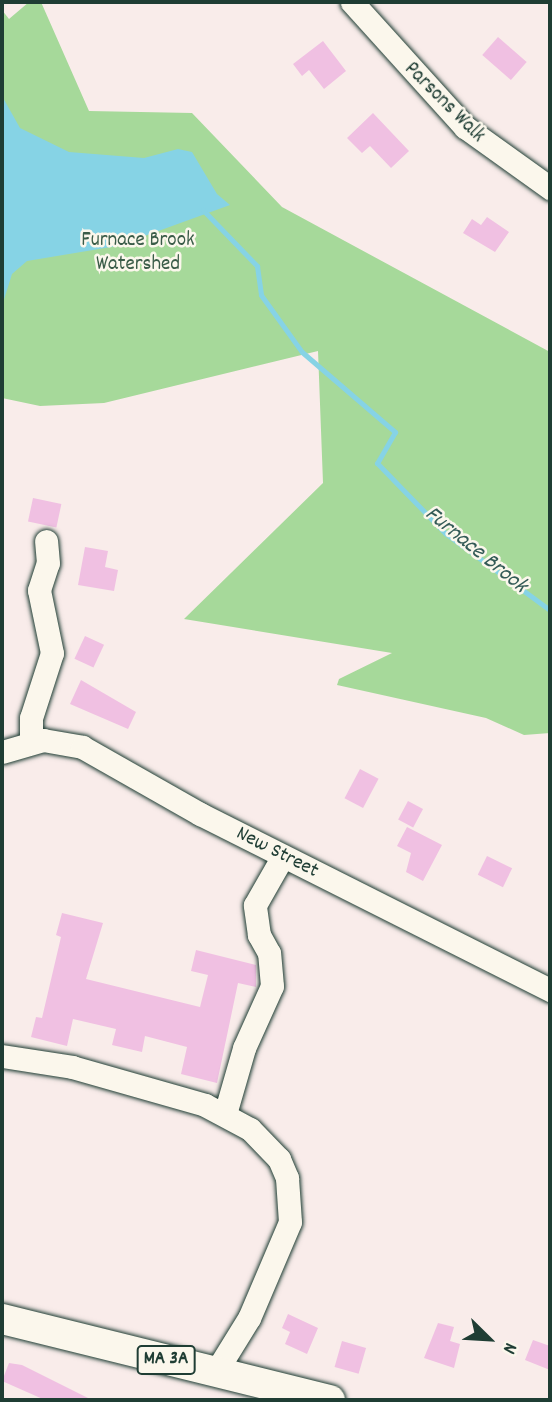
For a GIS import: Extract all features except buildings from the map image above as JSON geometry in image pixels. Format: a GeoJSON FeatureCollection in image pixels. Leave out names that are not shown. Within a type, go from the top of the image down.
{"type":"FeatureCollection","features":[{"type":"Feature","properties":{"kind":"main road","name":"MA 3A"},"geometry":{"type":"LineString","coordinates":[[5,1323],[329,1400]]}},
{"type":"Feature","properties":{"kind":"street","name":"Parsons Walk"},"geometry":{"type":"LineString","coordinates":[[352,2],[465,127],[550,188]]}},
{"type":"Feature","properties":{"kind":"street"},"geometry":{"type":"LineString","coordinates":[[31,741],[31,718],[52,653],[39,590],[48,563],[46,541]]}},
{"type":"Feature","properties":{"kind":"street","name":"New Street"},"geometry":{"type":"LineString","coordinates":[[2,752],[31,741],[56,740],[82,747],[283,856],[550,990]]}},
{"type":"Feature","properties":{"kind":"street"},"geometry":{"type":"LineString","coordinates":[[225,1114],[244,1048],[272,986],[269,953],[259,935],[255,905],[283,856]]}},
{"type":"Feature","properties":{"kind":"street"},"geometry":{"type":"LineString","coordinates":[[2,1056],[72,1067],[225,1114],[250,1129],[279,1158],[287,1178],[290,1222],[249,1318],[215,1373]]}},
{"type":"Feature","properties":{"kind":"green space","name":"Furnace Brook Watershed"},"geometry":{"type":"Polygon","coordinates":[[[29,2],[41,2],[89,111],[192,113],[282,207],[550,352],[550,733],[524,735],[486,718],[337,685],[339,679],[392,653],[184,619],[323,483],[318,351],[104,403],[40,406],[2,398],[2,10],[9,19],[29,2]]]}},
{"type":"Feature","properties":{"kind":"water"},"geometry":{"type":"Polygon","coordinates":[[[2,96],[20,128],[69,152],[144,158],[178,149],[192,152],[217,194],[230,205],[117,246],[27,261],[12,274],[2,306],[2,96]]]}},
{"type":"Feature","properties":{"kind":"waterway","name":"Furnace Brook"},"geometry":{"type":"LineString","coordinates":[[203,210],[257,266],[261,295],[302,352],[395,432],[377,463],[445,533],[550,610]]}}]}
